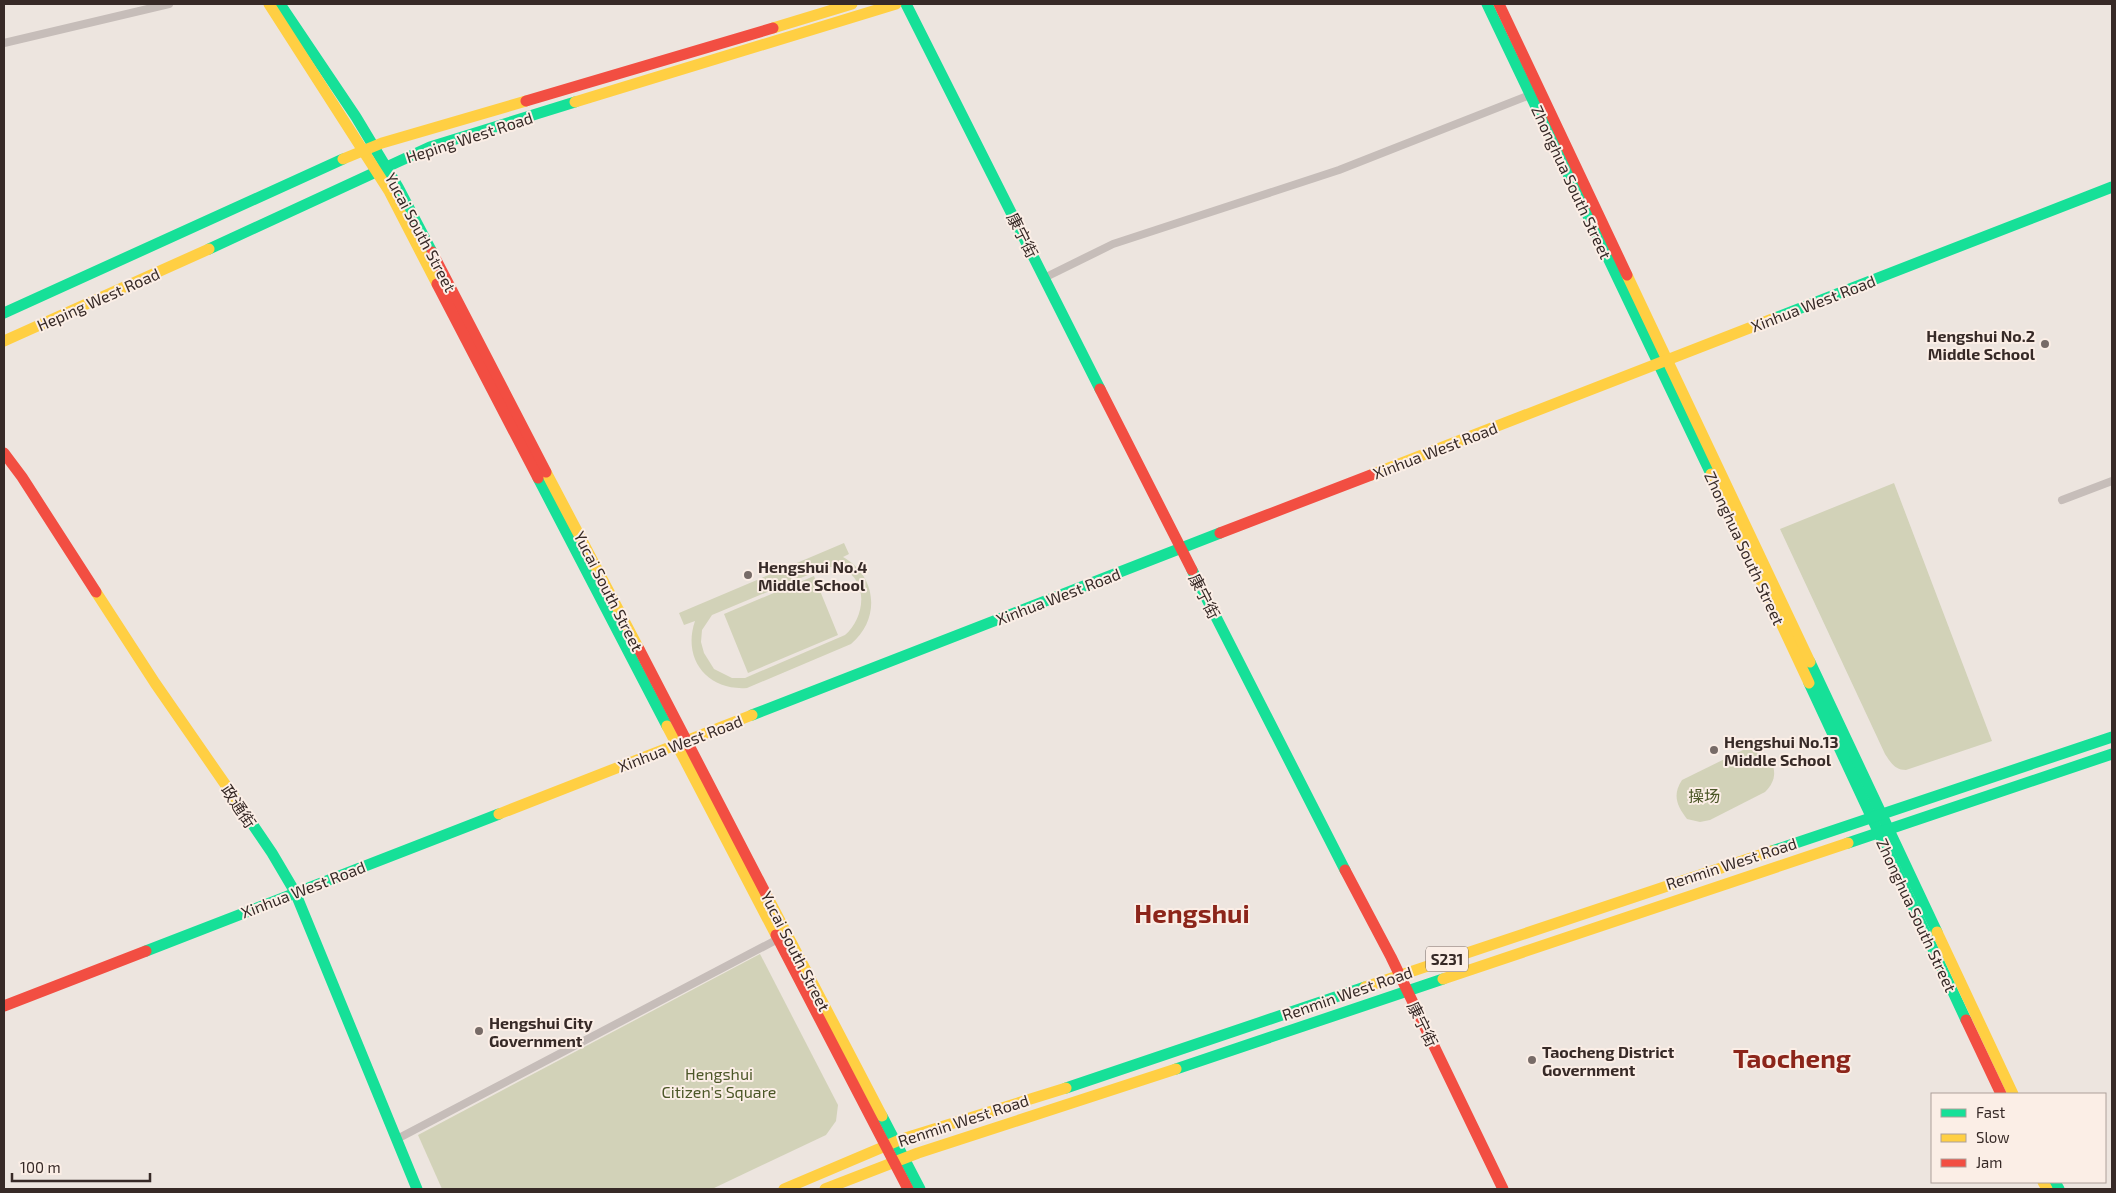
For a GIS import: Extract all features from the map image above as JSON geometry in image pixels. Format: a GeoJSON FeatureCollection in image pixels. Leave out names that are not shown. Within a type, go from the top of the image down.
{"type":"FeatureCollection","features":[{"type":"Feature","properties":{"kind":"main road","name":"Yucai South Street"},"geometry":{"type":"LineString","coordinates":[[269,4],[369,148]]}},
{"type":"Feature","properties":{"kind":"main road","name":"Yucai South Street"},"geometry":{"type":"LineString","coordinates":[[280,4],[369,148],[474,332],[682,742],[890,1144]]}},
{"type":"Feature","properties":{"kind":"main road","name":"Heping West Road"},"geometry":{"type":"LineString","coordinates":[[4,313],[369,148],[420,131],[679,57],[852,4]]}},
{"type":"Feature","properties":{"kind":"main road","name":"Heping West Road"},"geometry":{"type":"LineString","coordinates":[[4,341],[305,206],[430,147],[896,4]]}},
{"type":"Feature","properties":{"kind":"main road","name":"康宁街"},"geometry":{"type":"LineString","coordinates":[[906,4],[1296,778],[1400,975],[1503,1189]]}},
{"type":"Feature","properties":{"kind":"main road","name":"Zhonghua South Street"},"geometry":{"type":"LineString","coordinates":[[1486,4],[1663,361]]}},
{"type":"Feature","properties":{"kind":"main road","name":"Zhonghua South Street"},"geometry":{"type":"LineString","coordinates":[[1499,4],[1663,361],[1883,830],[2001,1093]]}},
{"type":"Feature","properties":{"kind":"main road","name":"Xinhua West Road"},"geometry":{"type":"LineString","coordinates":[[4,1006],[2112,187]]}},
{"type":"Feature","properties":{"kind":"main road","name":"政通街"},"geometry":{"type":"LineString","coordinates":[[4,453],[22,477],[155,683],[272,853],[295,892],[418,1189]]}},
{"type":"Feature","properties":{"kind":"main road","name":"Renmin West Road"},"geometry":{"type":"LineString","coordinates":[[784,1189],[890,1144],[1081,1083],[2112,736]]}},
{"type":"Feature","properties":{"kind":"main road","name":"Yucai South Street"},"geometry":{"type":"LineString","coordinates":[[682,742],[778,939],[898,1159],[920,1189]]}},
{"type":"Feature","properties":{"kind":"main road","name":"Renmin West Road"},"geometry":{"type":"LineString","coordinates":[[824,1189],[898,1159],[1076,1102],[2112,754]]}},
{"type":"Feature","properties":{"kind":"main road","name":"Zhonghua South Street"},"geometry":{"type":"LineString","coordinates":[[1883,830],[2013,1093]]}},
{"type":"Feature","properties":{"kind":"main road","name":"Yucai South Street"},"geometry":{"type":"LineString","coordinates":[[898,1159],[908,1189]]}},
{"type":"Feature","properties":{"kind":"street"},"geometry":{"type":"LineString","coordinates":[[4,43],[169,4]]}},
{"type":"Feature","properties":{"kind":"street"},"geometry":{"type":"LineString","coordinates":[[1044,278],[1113,244],[1339,170],[1530,95]]}},
{"type":"Feature","properties":{"kind":"street"},"geometry":{"type":"LineString","coordinates":[[2062,500],[2112,481]]}},
{"type":"Feature","properties":{"kind":"street"},"geometry":{"type":"LineString","coordinates":[[397,1139],[778,939]]}},
{"type":"Feature","properties":{"kind":"green space"},"geometry":{"type":"Polygon","coordinates":[[[1894,483],[1992,741],[1906,770],[1896,767],[1885,754],[1780,529],[1894,483]]]}},
{"type":"Feature","properties":{"kind":"green space"},"geometry":{"type":"Polygon","coordinates":[[[844,543],[849,554],[843,557],[863,575],[871,598],[871,610],[867,623],[861,634],[851,644],[747,688],[733,688],[720,684],[701,670],[695,660],[692,648],[695,621],[684,625],[679,613],[844,543]],[[827,567],[712,615],[702,630],[701,642],[704,653],[714,669],[732,678],[745,678],[845,635],[860,611],[861,591],[852,575],[841,568],[827,567]]]}},
{"type":"Feature","properties":{"kind":"green space"},"geometry":{"type":"Polygon","coordinates":[[[814,576],[838,635],[748,673],[724,614],[814,576]]]}},
{"type":"Feature","properties":{"kind":"green space","name":"操场"},"geometry":{"type":"Polygon","coordinates":[[[1745,749],[1758,751],[1770,759],[1774,768],[1774,777],[1765,792],[1710,820],[1700,822],[1687,819],[1677,800],[1677,791],[1682,780],[1745,749]]]}},
{"type":"Feature","properties":{"kind":"green space","name":"Hengshui Citizen's Square"},"geometry":{"type":"Polygon","coordinates":[[[760,954],[838,1105],[836,1121],[826,1135],[712,1189],[442,1189],[418,1135],[760,954]]]}},
{"type":"Feature","properties":{"kind":"traffic: fast"},"geometry":{"type":"LineString","coordinates":[[280,4],[356,117],[398,187],[432,252]]}},
{"type":"Feature","properties":{"kind":"traffic: fast"},"geometry":{"type":"LineString","coordinates":[[906,4],[1100,389]]}},
{"type":"Feature","properties":{"kind":"traffic: fast"},"geometry":{"type":"LineString","coordinates":[[1487,4],[1711,474]]}},
{"type":"Feature","properties":{"kind":"traffic: fast"},"geometry":{"type":"LineString","coordinates":[[209,249],[430,147],[575,102]]}},
{"type":"Feature","properties":{"kind":"traffic: fast"},"geometry":{"type":"LineString","coordinates":[[4,313],[343,159]]}},
{"type":"Feature","properties":{"kind":"traffic: fast"},"geometry":{"type":"LineString","coordinates":[[1775,318],[2112,187]]}},
{"type":"Feature","properties":{"kind":"traffic: fast"},"geometry":{"type":"LineString","coordinates":[[538,478],[667,726]]}},
{"type":"Feature","properties":{"kind":"traffic: fast"},"geometry":{"type":"LineString","coordinates":[[752,715],[1220,533]]}},
{"type":"Feature","properties":{"kind":"traffic: fast"},"geometry":{"type":"LineString","coordinates":[[1192,570],[1345,870]]}},
{"type":"Feature","properties":{"kind":"traffic: fast"},"geometry":{"type":"LineString","coordinates":[[1810,662],[1937,932]]}},
{"type":"Feature","properties":{"kind":"traffic: fast"},"geometry":{"type":"LineString","coordinates":[[1809,683],[1966,1020]]}},
{"type":"Feature","properties":{"kind":"traffic: fast"},"geometry":{"type":"LineString","coordinates":[[1772,851],[2112,737]]}},
{"type":"Feature","properties":{"kind":"traffic: fast"},"geometry":{"type":"LineString","coordinates":[[1848,843],[2112,754]]}},
{"type":"Feature","properties":{"kind":"traffic: fast"},"geometry":{"type":"LineString","coordinates":[[234,797],[272,853],[295,892],[417,1189]]}},
{"type":"Feature","properties":{"kind":"traffic: fast"},"geometry":{"type":"LineString","coordinates":[[146,951],[499,814]]}},
{"type":"Feature","properties":{"kind":"traffic: fast"},"geometry":{"type":"LineString","coordinates":[[1176,1069],[1443,979]]}},
{"type":"Feature","properties":{"kind":"traffic: fast"},"geometry":{"type":"LineString","coordinates":[[1066,1088],[1365,987]]}},
{"type":"Feature","properties":{"kind":"traffic: fast"},"geometry":{"type":"LineString","coordinates":[[882,1116],[920,1189]]}},
{"type":"Feature","properties":{"kind":"traffic: fast"},"geometry":{"type":"LineString","coordinates":[[2056,1183],[2059,1189]]}},
{"type":"Feature","properties":{"kind":"traffic: slow"},"geometry":{"type":"LineString","coordinates":[[269,4],[389,191],[437,284]]}},
{"type":"Feature","properties":{"kind":"traffic: slow"},"geometry":{"type":"LineString","coordinates":[[773,28],[852,4]]}},
{"type":"Feature","properties":{"kind":"traffic: slow"},"geometry":{"type":"LineString","coordinates":[[575,102],[896,4]]}},
{"type":"Feature","properties":{"kind":"traffic: slow"},"geometry":{"type":"LineString","coordinates":[[343,159],[382,143],[526,101]]}},
{"type":"Feature","properties":{"kind":"traffic: slow"},"geometry":{"type":"LineString","coordinates":[[4,341],[209,249]]}},
{"type":"Feature","properties":{"kind":"traffic: slow"},"geometry":{"type":"LineString","coordinates":[[1627,275],[1810,662]]}},
{"type":"Feature","properties":{"kind":"traffic: slow"},"geometry":{"type":"LineString","coordinates":[[1371,475],[1775,318]]}},
{"type":"Feature","properties":{"kind":"traffic: slow"},"geometry":{"type":"LineString","coordinates":[[546,472],[639,649]]}},
{"type":"Feature","properties":{"kind":"traffic: slow"},"geometry":{"type":"LineString","coordinates":[[1711,474],[1809,683]]}},
{"type":"Feature","properties":{"kind":"traffic: slow"},"geometry":{"type":"LineString","coordinates":[[96,592],[155,683],[234,797]]}},
{"type":"Feature","properties":{"kind":"traffic: slow"},"geometry":{"type":"LineString","coordinates":[[499,814],[752,715]]}},
{"type":"Feature","properties":{"kind":"traffic: slow"},"geometry":{"type":"LineString","coordinates":[[667,726],[776,935]]}},
{"type":"Feature","properties":{"kind":"traffic: slow"},"geometry":{"type":"LineString","coordinates":[[1443,979],[1848,843]]}},
{"type":"Feature","properties":{"kind":"traffic: slow"},"geometry":{"type":"LineString","coordinates":[[1365,987],[1772,851]]}},
{"type":"Feature","properties":{"kind":"traffic: slow"},"geometry":{"type":"LineString","coordinates":[[766,894],[882,1116]]}},
{"type":"Feature","properties":{"kind":"traffic: slow"},"geometry":{"type":"LineString","coordinates":[[1937,932],[2013,1093]]}},
{"type":"Feature","properties":{"kind":"traffic: slow"},"geometry":{"type":"LineString","coordinates":[[825,1189],[918,1153],[1176,1069]]}},
{"type":"Feature","properties":{"kind":"traffic: slow"},"geometry":{"type":"LineString","coordinates":[[784,1189],[902,1139],[1066,1088]]}},
{"type":"Feature","properties":{"kind":"traffic: slow"},"geometry":{"type":"LineString","coordinates":[[2044,1183],[2047,1189]]}},
{"type":"Feature","properties":{"kind":"traffic: jam"},"geometry":{"type":"LineString","coordinates":[[1499,4],[1627,275]]}},
{"type":"Feature","properties":{"kind":"traffic: jam"},"geometry":{"type":"LineString","coordinates":[[526,101],[773,28]]}},
{"type":"Feature","properties":{"kind":"traffic: jam"},"geometry":{"type":"LineString","coordinates":[[432,252],[546,472]]}},
{"type":"Feature","properties":{"kind":"traffic: jam"},"geometry":{"type":"LineString","coordinates":[[437,284],[538,478]]}},
{"type":"Feature","properties":{"kind":"traffic: jam"},"geometry":{"type":"LineString","coordinates":[[1100,389],[1192,570]]}},
{"type":"Feature","properties":{"kind":"traffic: jam"},"geometry":{"type":"LineString","coordinates":[[4,453],[22,477],[96,592]]}},
{"type":"Feature","properties":{"kind":"traffic: jam"},"geometry":{"type":"LineString","coordinates":[[1220,533],[1371,475]]}},
{"type":"Feature","properties":{"kind":"traffic: jam"},"geometry":{"type":"LineString","coordinates":[[639,649],[766,894]]}},
{"type":"Feature","properties":{"kind":"traffic: jam"},"geometry":{"type":"LineString","coordinates":[[1345,870],[1391,957],[1503,1189]]}},
{"type":"Feature","properties":{"kind":"traffic: jam"},"geometry":{"type":"LineString","coordinates":[[776,935],[908,1189]]}},
{"type":"Feature","properties":{"kind":"traffic: jam"},"geometry":{"type":"LineString","coordinates":[[4,1006],[146,951]]}},
{"type":"Feature","properties":{"kind":"traffic: jam"},"geometry":{"type":"LineString","coordinates":[[1966,1020],[2001,1093]]}},
{"type":"Feature","properties":{"kind":"place","name":"Hengshui No.2 Middle School"},"geometry":{"type":"Point","coordinates":[2045,344]}},
{"type":"Feature","properties":{"kind":"place","name":"Hengshui No.4 Middle School"},"geometry":{"type":"Point","coordinates":[748,575]}},
{"type":"Feature","properties":{"kind":"place","name":"Hengshui No.13 Middle School"},"geometry":{"type":"Point","coordinates":[1714,750]}},
{"type":"Feature","properties":{"kind":"place","name":"Hengshui City Government"},"geometry":{"type":"Point","coordinates":[479,1031]}},
{"type":"Feature","properties":{"kind":"place","name":"Taocheng District Government"},"geometry":{"type":"Point","coordinates":[1532,1060]}},
{"type":"Feature","properties":{"kind":"district","name":"Hengshui"},"geometry":{"type":"Point","coordinates":[1192,912]}},
{"type":"Feature","properties":{"kind":"district","name":"Taocheng"},"geometry":{"type":"Point","coordinates":[1792,1057]}}]}
